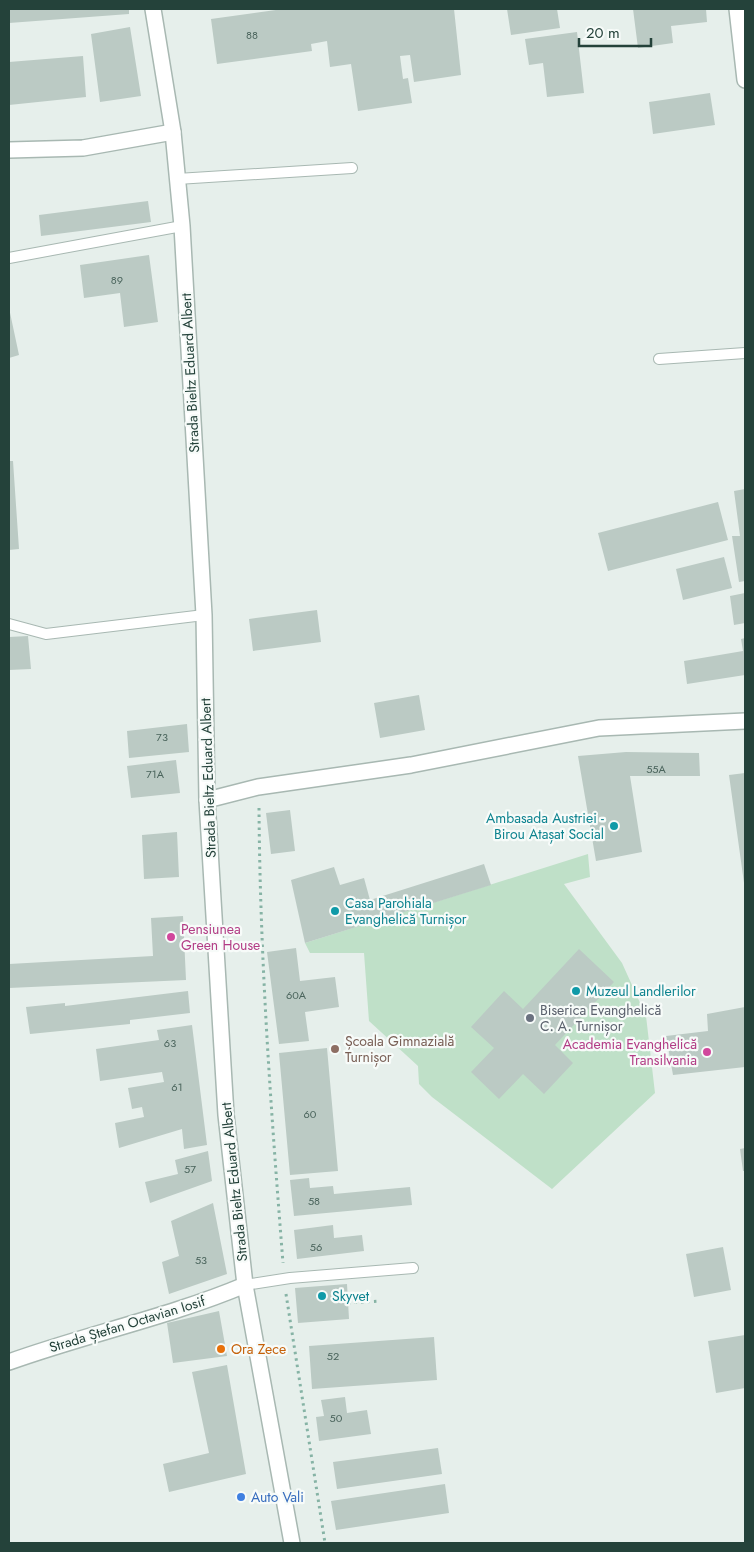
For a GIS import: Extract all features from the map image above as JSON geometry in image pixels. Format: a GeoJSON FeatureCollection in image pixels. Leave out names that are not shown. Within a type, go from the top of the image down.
{"type":"FeatureCollection","features":[{"type":"Feature","properties":{"kind":"street","name":"Strada Bieltz Eduard Albert"},"geometry":{"type":"LineString","coordinates":[[154,9],[172,132],[182,226],[204,615],[207,800],[226,1115],[245,1285],[292,1543]]}},
{"type":"Feature","properties":{"kind":"street"},"geometry":{"type":"LineString","coordinates":[[737,9],[745,80]]}},
{"type":"Feature","properties":{"kind":"street"},"geometry":{"type":"LineString","coordinates":[[9,150],[83,148],[172,132]]}},
{"type":"Feature","properties":{"kind":"street"},"geometry":{"type":"LineString","coordinates":[[207,800],[258,787],[411,765],[599,728],[745,720]]}},
{"type":"Feature","properties":{"kind":"street","name":"Strada Ștefan Octavian Iosif"},"geometry":{"type":"LineString","coordinates":[[9,1362],[54,1346],[209,1300],[245,1285]]}},
{"type":"Feature","properties":{"kind":"lane"},"geometry":{"type":"LineString","coordinates":[[178,180],[352,168]]}},
{"type":"Feature","properties":{"kind":"lane"},"geometry":{"type":"LineString","coordinates":[[9,258],[182,226]]}},
{"type":"Feature","properties":{"kind":"lane"},"geometry":{"type":"LineString","coordinates":[[659,359],[745,353]]}},
{"type":"Feature","properties":{"kind":"lane"},"geometry":{"type":"LineString","coordinates":[[9,624],[46,634],[204,615]]}},
{"type":"Feature","properties":{"kind":"lane"},"geometry":{"type":"LineString","coordinates":[[245,1285],[284,1279],[413,1268]]}},
{"type":"Feature","properties":{"kind":"path"},"geometry":{"type":"LineString","coordinates":[[258,787],[260,920],[266,1035],[284,1279],[325,1543]]}},
{"type":"Feature","properties":{"kind":"path"},"geometry":{"type":"LineString","coordinates":[[348,1304],[380,1301]]}},
{"type":"Feature","properties":{"kind":"green space"},"geometry":{"type":"Polygon","coordinates":[[[588,854],[590,877],[564,884],[622,963],[646,1016],[655,1093],[552,1189],[432,1097],[419,1084],[418,1066],[369,1021],[364,953],[310,953],[305,943],[588,854]]]}},
{"type":"Feature","properties":{"kind":"building"},"geometry":{"type":"Polygon","coordinates":[[[9,9],[129,9],[129,14],[9,23],[9,9]]]}},
{"type":"Feature","properties":{"kind":"building"},"geometry":{"type":"Polygon","coordinates":[[[283,9],[454,9],[461,75],[414,82],[410,55],[400,56],[403,79],[408,78],[412,103],[358,111],[351,64],[330,67],[327,41],[311,44],[312,51],[217,64],[211,19],[283,9]]]}},
{"type":"Feature","properties":{"kind":"building"},"geometry":{"type":"Polygon","coordinates":[[[507,9],[557,9],[560,28],[511,35],[507,9]]]}},
{"type":"Feature","properties":{"kind":"building"},"geometry":{"type":"Polygon","coordinates":[[[633,9],[706,9],[707,22],[671,26],[673,43],[638,48],[633,9]]]}},
{"type":"Feature","properties":{"kind":"building"},"geometry":{"type":"Polygon","coordinates":[[[130,27],[141,96],[100,102],[91,34],[130,27]]]}},
{"type":"Feature","properties":{"kind":"building"},"geometry":{"type":"Polygon","coordinates":[[[577,32],[584,93],[547,97],[543,63],[529,65],[525,39],[577,32]]]}},
{"type":"Feature","properties":{"kind":"building"},"geometry":{"type":"Polygon","coordinates":[[[83,56],[86,97],[9,105],[9,62],[83,56]]]}},
{"type":"Feature","properties":{"kind":"building"},"geometry":{"type":"Polygon","coordinates":[[[710,93],[715,125],[653,134],[649,102],[710,93]]]}},
{"type":"Feature","properties":{"kind":"building"},"geometry":{"type":"Polygon","coordinates":[[[148,201],[151,222],[41,236],[39,215],[148,201]]]}},
{"type":"Feature","properties":{"kind":"building"},"geometry":{"type":"Polygon","coordinates":[[[149,255],[158,322],[124,327],[120,293],[84,298],[80,265],[149,255]]]}},
{"type":"Feature","properties":{"kind":"building"},"geometry":{"type":"Polygon","coordinates":[[[9,308],[19,355],[9,358],[9,308]]]}},
{"type":"Feature","properties":{"kind":"building"},"geometry":{"type":"Polygon","coordinates":[[[9,461],[13,461],[19,549],[9,550],[9,461]]]}},
{"type":"Feature","properties":{"kind":"building"},"geometry":{"type":"Polygon","coordinates":[[[745,489],[745,581],[739,582],[732,536],[740,536],[734,491],[745,489]]]}},
{"type":"Feature","properties":{"kind":"building"},"geometry":{"type":"Polygon","coordinates":[[[718,502],[728,540],[608,571],[598,533],[718,502]]]}},
{"type":"Feature","properties":{"kind":"building"},"geometry":{"type":"Polygon","coordinates":[[[724,557],[732,588],[683,600],[676,569],[724,557]]]}},
{"type":"Feature","properties":{"kind":"building"},"geometry":{"type":"Polygon","coordinates":[[[745,593],[745,623],[734,625],[730,596],[745,593]]]}},
{"type":"Feature","properties":{"kind":"building"},"geometry":{"type":"Polygon","coordinates":[[[317,610],[321,642],[253,651],[249,619],[317,610]]]}},
{"type":"Feature","properties":{"kind":"building"},"geometry":{"type":"Polygon","coordinates":[[[28,636],[31,669],[9,670],[9,637],[28,636]]]}},
{"type":"Feature","properties":{"kind":"building"},"geometry":{"type":"Polygon","coordinates":[[[745,638],[745,675],[687,684],[684,661],[743,651],[741,639],[745,638]]]}},
{"type":"Feature","properties":{"kind":"building"},"geometry":{"type":"Polygon","coordinates":[[[419,695],[425,730],[380,738],[374,703],[419,695]]]}},
{"type":"Feature","properties":{"kind":"building"},"geometry":{"type":"Polygon","coordinates":[[[187,724],[189,752],[129,758],[127,731],[187,724]]]}},
{"type":"Feature","properties":{"kind":"building","name":"Ambasada Austriei - Birou Atașat Social"},"geometry":{"type":"Polygon","coordinates":[[[626,752],[699,753],[700,776],[630,776],[642,852],[596,861],[578,756],[626,752]]]}},
{"type":"Feature","properties":{"kind":"building"},"geometry":{"type":"Polygon","coordinates":[[[176,760],[180,793],[131,798],[127,766],[176,760]]]}},
{"type":"Feature","properties":{"kind":"building"},"geometry":{"type":"Polygon","coordinates":[[[745,773],[745,883],[744,883],[729,775],[745,773]]]}},
{"type":"Feature","properties":{"kind":"building"},"geometry":{"type":"Polygon","coordinates":[[[290,810],[295,851],[271,854],[266,813],[290,810]]]}},
{"type":"Feature","properties":{"kind":"building"},"geometry":{"type":"Polygon","coordinates":[[[177,832],[179,877],[144,879],[142,835],[177,832]]]}},
{"type":"Feature","properties":{"kind":"building","name":"Casa Parohiala Evanghelică Turnișor"},"geometry":{"type":"Polygon","coordinates":[[[484,864],[491,885],[305,943],[291,880],[334,867],[340,885],[364,878],[370,900],[484,864]]]}},
{"type":"Feature","properties":{"kind":"building"},"geometry":{"type":"Polygon","coordinates":[[[183,916],[186,980],[9,988],[9,964],[153,956],[151,918],[183,916]]]}},
{"type":"Feature","properties":{"kind":"building"},"geometry":{"type":"Polygon","coordinates":[[[296,948],[300,981],[335,977],[339,1007],[305,1012],[309,1041],[279,1044],[267,952],[296,948]]]}},
{"type":"Feature","properties":{"kind":"building","name":"Biserica Evanghelică C. A. Turnișor"},"geometry":{"type":"Polygon","coordinates":[[[579,949],[614,982],[555,1045],[573,1063],[544,1094],[523,1074],[499,1099],[471,1072],[494,1048],[471,1027],[504,991],[523,1009],[579,949]]]}},
{"type":"Feature","properties":{"kind":"building"},"geometry":{"type":"Polygon","coordinates":[[[188,991],[190,1013],[130,1020],[130,1024],[30,1034],[26,1007],[65,1003],[65,1006],[188,991]]]}},
{"type":"Feature","properties":{"kind":"building","name":"Academia Evanghelică Transilvania"},"geometry":{"type":"Polygon","coordinates":[[[745,1007],[745,1067],[673,1075],[666,1036],[708,1031],[707,1014],[745,1007]]]}},
{"type":"Feature","properties":{"kind":"building"},"geometry":{"type":"Polygon","coordinates":[[[192,1025],[207,1145],[184,1149],[182,1129],[119,1148],[115,1123],[144,1117],[142,1107],[132,1109],[128,1088],[164,1082],[162,1072],[100,1081],[96,1049],[159,1040],[157,1030],[192,1025]]]}},
{"type":"Feature","properties":{"kind":"building"},"geometry":{"type":"Polygon","coordinates":[[[327,1048],[338,1171],[290,1175],[279,1053],[327,1048]]]}},
{"type":"Feature","properties":{"kind":"building"},"geometry":{"type":"Polygon","coordinates":[[[745,1148],[745,1171],[743,1171],[740,1149],[745,1148]]]}},
{"type":"Feature","properties":{"kind":"building"},"geometry":{"type":"Polygon","coordinates":[[[208,1151],[212,1181],[150,1203],[145,1182],[178,1174],[175,1160],[208,1151]]]}},
{"type":"Feature","properties":{"kind":"building"},"geometry":{"type":"Polygon","coordinates":[[[309,1178],[310,1188],[333,1186],[334,1194],[410,1187],[412,1205],[294,1216],[290,1180],[309,1178]]]}},
{"type":"Feature","properties":{"kind":"building"},"geometry":{"type":"Polygon","coordinates":[[[213,1203],[227,1274],[169,1294],[162,1262],[179,1256],[171,1221],[213,1203]]]}},
{"type":"Feature","properties":{"kind":"building"},"geometry":{"type":"Polygon","coordinates":[[[333,1225],[334,1238],[362,1235],[364,1251],[297,1259],[294,1230],[333,1225]]]}},
{"type":"Feature","properties":{"kind":"building"},"geometry":{"type":"Polygon","coordinates":[[[723,1247],[731,1290],[694,1297],[686,1254],[723,1247]]]}},
{"type":"Feature","properties":{"kind":"building","name":"Skyvet"},"geometry":{"type":"Polygon","coordinates":[[[347,1284],[349,1319],[298,1323],[295,1288],[347,1284]]]}},
{"type":"Feature","properties":{"kind":"building"},"geometry":{"type":"Polygon","coordinates":[[[219,1311],[227,1356],[173,1363],[167,1323],[219,1311]]]}},
{"type":"Feature","properties":{"kind":"building"},"geometry":{"type":"Polygon","coordinates":[[[745,1335],[745,1388],[716,1393],[708,1341],[745,1335]]]}},
{"type":"Feature","properties":{"kind":"building"},"geometry":{"type":"Polygon","coordinates":[[[434,1337],[437,1380],[312,1389],[309,1346],[434,1337]]]}},
{"type":"Feature","properties":{"kind":"building"},"geometry":{"type":"Polygon","coordinates":[[[227,1365],[246,1474],[169,1492],[163,1464],[209,1453],[192,1372],[227,1365]]]}},
{"type":"Feature","properties":{"kind":"building"},"geometry":{"type":"Polygon","coordinates":[[[345,1397],[347,1413],[367,1410],[371,1434],[319,1441],[316,1417],[324,1416],[321,1400],[345,1397]]]}},
{"type":"Feature","properties":{"kind":"building"},"geometry":{"type":"Polygon","coordinates":[[[438,1448],[442,1474],[337,1489],[333,1462],[438,1448]]]}},
{"type":"Feature","properties":{"kind":"building"},"geometry":{"type":"Polygon","coordinates":[[[445,1484],[449,1513],[336,1530],[331,1501],[445,1484]]]}},
{"type":"Feature","properties":{"kind":"place","name":"Ambasada Austriei - Birou Atașat Social"},"geometry":{"type":"Point","coordinates":[614,826]}},
{"type":"Feature","properties":{"kind":"place","name":"Casa Parohiala Evanghelică Turnișor"},"geometry":{"type":"Point","coordinates":[335,911]}},
{"type":"Feature","properties":{"kind":"place","name":"Pensiunea Green House"},"geometry":{"type":"Point","coordinates":[171,937]}},
{"type":"Feature","properties":{"kind":"place","name":"Muzeul Landlerilor"},"geometry":{"type":"Point","coordinates":[576,991]}},
{"type":"Feature","properties":{"kind":"place","name":"Biserica Evanghelică C. A. Turnișor"},"geometry":{"type":"Point","coordinates":[530,1018]}},
{"type":"Feature","properties":{"kind":"place","name":"Școala Gimnazială Turnișor"},"geometry":{"type":"Point","coordinates":[335,1049]}},
{"type":"Feature","properties":{"kind":"place","name":"Academia Evanghelică Transilvania"},"geometry":{"type":"Point","coordinates":[707,1052]}},
{"type":"Feature","properties":{"kind":"place","name":"Skyvet"},"geometry":{"type":"Point","coordinates":[322,1296]}},
{"type":"Feature","properties":{"kind":"place","name":"Ora Zece"},"geometry":{"type":"Point","coordinates":[221,1349]}},
{"type":"Feature","properties":{"kind":"place","name":"Auto Vali"},"geometry":{"type":"Point","coordinates":[241,1497]}}]}
